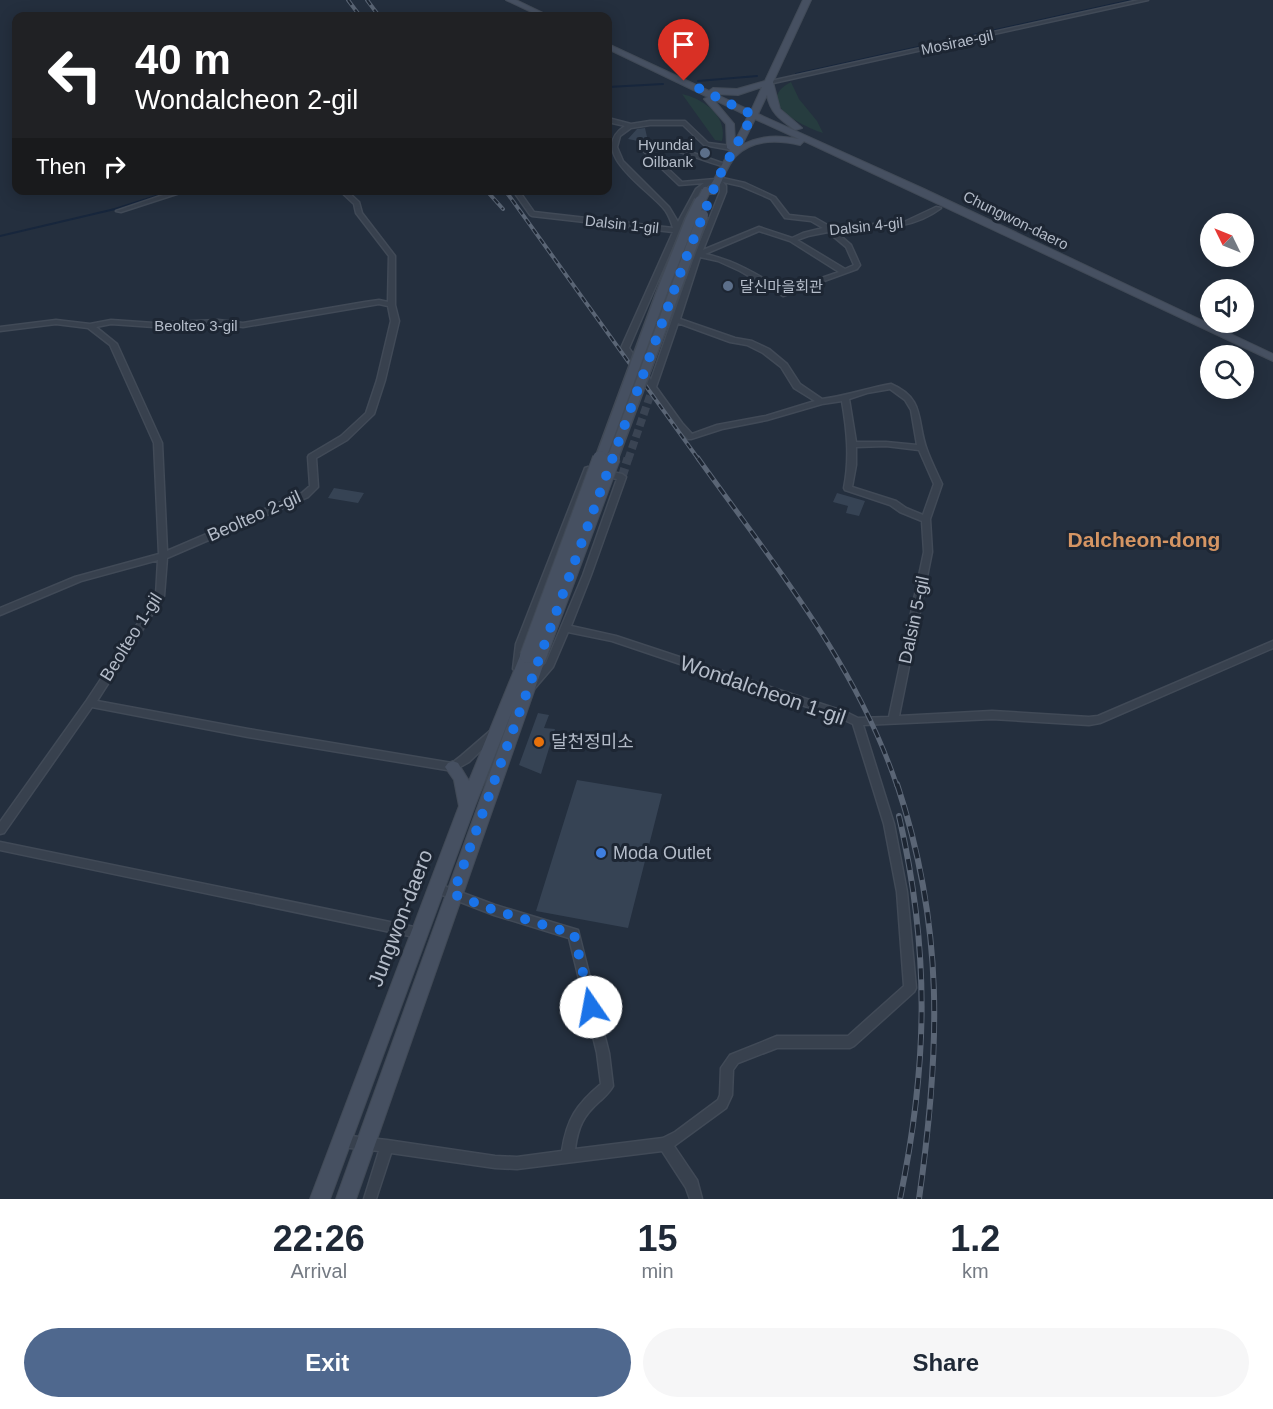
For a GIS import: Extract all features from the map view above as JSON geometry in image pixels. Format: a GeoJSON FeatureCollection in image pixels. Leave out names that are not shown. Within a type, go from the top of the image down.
{"type":"FeatureCollection","features":[{"type":"Feature","properties":{"kind":"street"},"geometry":{"type":"LineString","coordinates":[[499,0],[525,12]]}},
{"type":"Feature","properties":{"kind":"street"},"geometry":{"type":"LineString","coordinates":[[510,0],[536,12]]}},
{"type":"Feature","properties":{"kind":"street"},"geometry":{"type":"LineString","coordinates":[[712,185],[743,124],[769,82],[807,0]]}},
{"type":"Feature","properties":{"kind":"street","name":"Mosirae-gil"},"geometry":{"type":"LineString","coordinates":[[769,82],[1146,0]]}},
{"type":"Feature","properties":{"kind":"street","name":"Chungwon-daero"},"geometry":{"type":"LineString","coordinates":[[612,48],[702,90],[748,116]]}},
{"type":"Feature","properties":{"kind":"street","name":"Chungwon-daero"},"geometry":{"type":"LineString","coordinates":[[612,54],[708,99],[835,151],[1273,358]]}},
{"type":"Feature","properties":{"kind":"street"},"geometry":{"type":"LineString","coordinates":[[702,90],[738,92],[769,82]]}},
{"type":"Feature","properties":{"kind":"street"},"geometry":{"type":"LineString","coordinates":[[769,82],[771,105],[779,114],[835,151]]}},
{"type":"Feature","properties":{"kind":"street"},"geometry":{"type":"LineString","coordinates":[[708,99],[730,124],[730,152]]}},
{"type":"Feature","properties":{"kind":"street"},"geometry":{"type":"LineString","coordinates":[[612,121],[632,126],[685,123],[706,144],[730,152]]}},
{"type":"Feature","properties":{"kind":"street","name":"Dalsin 1-gil"},"geometry":{"type":"LineString","coordinates":[[519,195],[532,214],[677,230],[676,223],[656,196],[615,152],[614,142],[617,136],[622,130],[632,126]]}},
{"type":"Feature","properties":{"kind":"street"},"geometry":{"type":"LineString","coordinates":[[712,185],[730,152],[754,141],[772,137],[835,151]]}},
{"type":"Feature","properties":{"kind":"street"},"geometry":{"type":"LineString","coordinates":[[653,387],[698,254],[723,192],[723,186],[681,184],[642,147],[658,143],[670,145],[708,161],[722,164]]}},
{"type":"Feature","properties":{"kind":"street"},"geometry":{"type":"LineString","coordinates":[[653,387],[625,348],[677,230],[699,189],[712,185],[743,184],[773,198],[787,217],[813,219],[829,229],[849,246],[857,265],[855,268],[783,294],[764,281],[716,257],[698,254]]}},
{"type":"Feature","properties":{"kind":"street","name":"Jungwon-daero"},"geometry":{"type":"LineString","coordinates":[[346,1199],[453,894],[521,687],[712,185]]}},
{"type":"Feature","properties":{"kind":"street"},"geometry":{"type":"LineString","coordinates":[[119,211],[170,195]]}},
{"type":"Feature","properties":{"kind":"street","name":"Beolteo 2-gil"},"geometry":{"type":"LineString","coordinates":[[0,612],[78,579],[163,556],[305,495],[314,487],[312,457],[344,438],[370,414],[395,321],[391,305],[392,256],[359,213],[357,203],[348,195]]}},
{"type":"Feature","properties":{"kind":"street","name":"Dalsin 4-gil"},"geometry":{"type":"LineString","coordinates":[[792,240],[807,232],[907,224],[938,208]]}},
{"type":"Feature","properties":{"kind":"street","name":"Dalsin 4-gil"},"geometry":{"type":"LineString","coordinates":[[698,254],[759,229],[792,240],[844,272]]}},
{"type":"Feature","properties":{"kind":"street","name":"Beolteo 3-gil"},"geometry":{"type":"LineString","coordinates":[[0,329],[56,322],[90,326],[111,322],[154,325],[218,322],[243,325],[364,304],[391,305]]}},
{"type":"Feature","properties":{"kind":"street"},"geometry":{"type":"LineString","coordinates":[[676,320],[733,340],[749,343],[766,351],[784,366],[797,386],[821,402]]}},
{"type":"Feature","properties":{"kind":"street","name":"Beolteo 1-gil"},"geometry":{"type":"LineString","coordinates":[[0,830],[90,703],[160,596],[163,556],[158,443],[113,344],[90,326]]}},
{"type":"Feature","properties":{"kind":"street","name":"Dalsin 5-gil"},"geometry":{"type":"LineString","coordinates":[[653,387],[679,425],[691,437],[720,427],[767,418],[821,402],[891,386],[908,399],[915,410],[922,448],[938,484],[926,519],[928,552],[892,721]]}},
{"type":"Feature","properties":{"kind":"street"},"geometry":{"type":"LineString","coordinates":[[845,398],[854,445],[848,488],[893,503],[903,510],[926,519]]}},
{"type":"Feature","properties":{"kind":"street"},"geometry":{"type":"LineString","coordinates":[[854,445],[886,444],[922,448]]}},
{"type":"Feature","properties":{"kind":"street"},"geometry":{"type":"LineString","coordinates":[[588,470],[622,477],[587,575],[550,665],[521,687],[521,644],[588,470]]}},
{"type":"Feature","properties":{"kind":"street","name":"Wondalcheon 1-gil"},"geometry":{"type":"LineString","coordinates":[[341,1141],[517,1163],[665,1144],[722,1104],[726,1095],[727,1068],[734,1059],[777,1042],[850,1042],[910,987],[902,892],[889,824],[856,722],[843,715],[613,639],[564,628]]}},
{"type":"Feature","properties":{"kind":"street"},"geometry":{"type":"LineString","coordinates":[[856,722],[992,715],[1089,721],[1100,719],[1273,644]]}},
{"type":"Feature","properties":{"kind":"street","name":"Jungwon-daero"},"geometry":{"type":"LineString","coordinates":[[320,1199],[496,730],[521,687]]}},
{"type":"Feature","properties":{"kind":"street"},"geometry":{"type":"LineString","coordinates":[[90,703],[248,733],[453,767],[496,730]]}},
{"type":"Feature","properties":{"kind":"street"},"geometry":{"type":"LineString","coordinates":[[453,767],[461,779],[467,806]]}},
{"type":"Feature","properties":{"kind":"street"},"geometry":{"type":"LineString","coordinates":[[0,846],[419,933]]}},
{"type":"Feature","properties":{"kind":"street"},"geometry":{"type":"LineString","coordinates":[[436,888],[494,910],[574,934],[603,1053],[607,1086],[581,1108],[574,1121],[568,1156]]}},
{"type":"Feature","properties":{"kind":"street"},"geometry":{"type":"LineString","coordinates":[[665,1144],[692,1185],[696,1199]]}},
{"type":"Feature","properties":{"kind":"street"},"geometry":{"type":"LineString","coordinates":[[370,1199],[387,1146]]}},
{"type":"Feature","properties":{"kind":"green space"},"geometry":{"type":"Polygon","coordinates":[[[791,82],[799,99],[817,121],[823,133],[794,120],[779,105],[777,98],[780,90],[791,82]]]}},
{"type":"Feature","properties":{"kind":"green space"},"geometry":{"type":"Polygon","coordinates":[[[682,94],[706,104],[713,110],[721,124],[722,141],[715,140],[682,94]]]}},
{"type":"Feature","properties":{"kind":"building"},"geometry":{"type":"Polygon","coordinates":[[[645,128],[647,137],[643,142],[628,139],[637,129],[645,128]]]}},
{"type":"Feature","properties":{"kind":"building"},"geometry":{"type":"Polygon","coordinates":[[[334,488],[364,493],[358,503],[328,498],[334,488]]]}},
{"type":"Feature","properties":{"kind":"building"},"geometry":{"type":"Polygon","coordinates":[[[837,493],[865,501],[859,516],[846,513],[848,506],[833,502],[837,493]]]}},
{"type":"Feature","properties":{"kind":"building","name":"달천정미소"},"geometry":{"type":"Polygon","coordinates":[[[538,713],[549,715],[544,728],[555,729],[541,774],[519,765],[538,713]]]}},
{"type":"Feature","properties":{"kind":"building","name":"Moda Outlet"},"geometry":{"type":"Polygon","coordinates":[[[577,780],[662,794],[628,928],[536,911],[577,780]]]}},
{"type":"Feature","properties":{"kind":"waterway"},"geometry":{"type":"LineString","coordinates":[[796,74],[1132,0]]}},
{"type":"Feature","properties":{"kind":"waterway"},"geometry":{"type":"LineString","coordinates":[[698,81],[757,76]]}},
{"type":"Feature","properties":{"kind":"waterway"},"geometry":{"type":"LineString","coordinates":[[612,87],[663,84]]}},
{"type":"Feature","properties":{"kind":"waterway"},"geometry":{"type":"LineString","coordinates":[[0,236],[115,209],[159,195]]}},
{"type":"Feature","properties":{"kind":"tunnel"},"geometry":{"type":"LineString","coordinates":[[628,460],[653,387]]}},
{"type":"Feature","properties":{"kind":"tunnel"},"geometry":{"type":"LineString","coordinates":[[622,477],[628,458]]}},
{"type":"Feature","properties":{"kind":"railway"},"geometry":{"type":"LineString","coordinates":[[348,0],[357,12]]}},
{"type":"Feature","properties":{"kind":"railway"},"geometry":{"type":"LineString","coordinates":[[367,0],[376,12]]}},
{"type":"Feature","properties":{"kind":"railway"},"geometry":{"type":"LineString","coordinates":[[490,195],[503,209]]}},
{"type":"Feature","properties":{"kind":"railway"},"geometry":{"type":"LineString","coordinates":[[509,195],[699,460]]}},
{"type":"Feature","properties":{"kind":"railway"},"geometry":{"type":"LineString","coordinates":[[698,458],[783,575],[836,656],[880,741],[897,786]]}},
{"type":"Feature","properties":{"kind":"railway"},"geometry":{"type":"LineString","coordinates":[[897,784],[913,837],[924,889],[931,940],[934,990],[931,1092],[919,1199]]}},
{"type":"Feature","properties":{"kind":"railway"},"geometry":{"type":"LineString","coordinates":[[899,816],[916,914],[922,1008],[916,1101],[900,1199]]}},
{"type":"Feature","properties":{"kind":"place","name":"Hyundai Oilbank"},"geometry":{"type":"Point","coordinates":[705,153]}},
{"type":"Feature","properties":{"kind":"place","name":"달신마을회관"},"geometry":{"type":"Point","coordinates":[728,286]}},
{"type":"Feature","properties":{"kind":"place","name":"달천정미소"},"geometry":{"type":"Point","coordinates":[539,742]}},
{"type":"Feature","properties":{"kind":"place","name":"Moda Outlet"},"geometry":{"type":"Point","coordinates":[601,853]}},
{"type":"Feature","properties":{"kind":"district","name":"Dalcheon-dong"},"geometry":{"type":"Point","coordinates":[1144,539]}},
{"type":"Feature","properties":{"kind":"route"},"geometry":{"type":"LineString","coordinates":[[591,1007],[574,934],[494,910],[453,894],[697,228],[718,178],[753,115],[684,81]]}}]}
